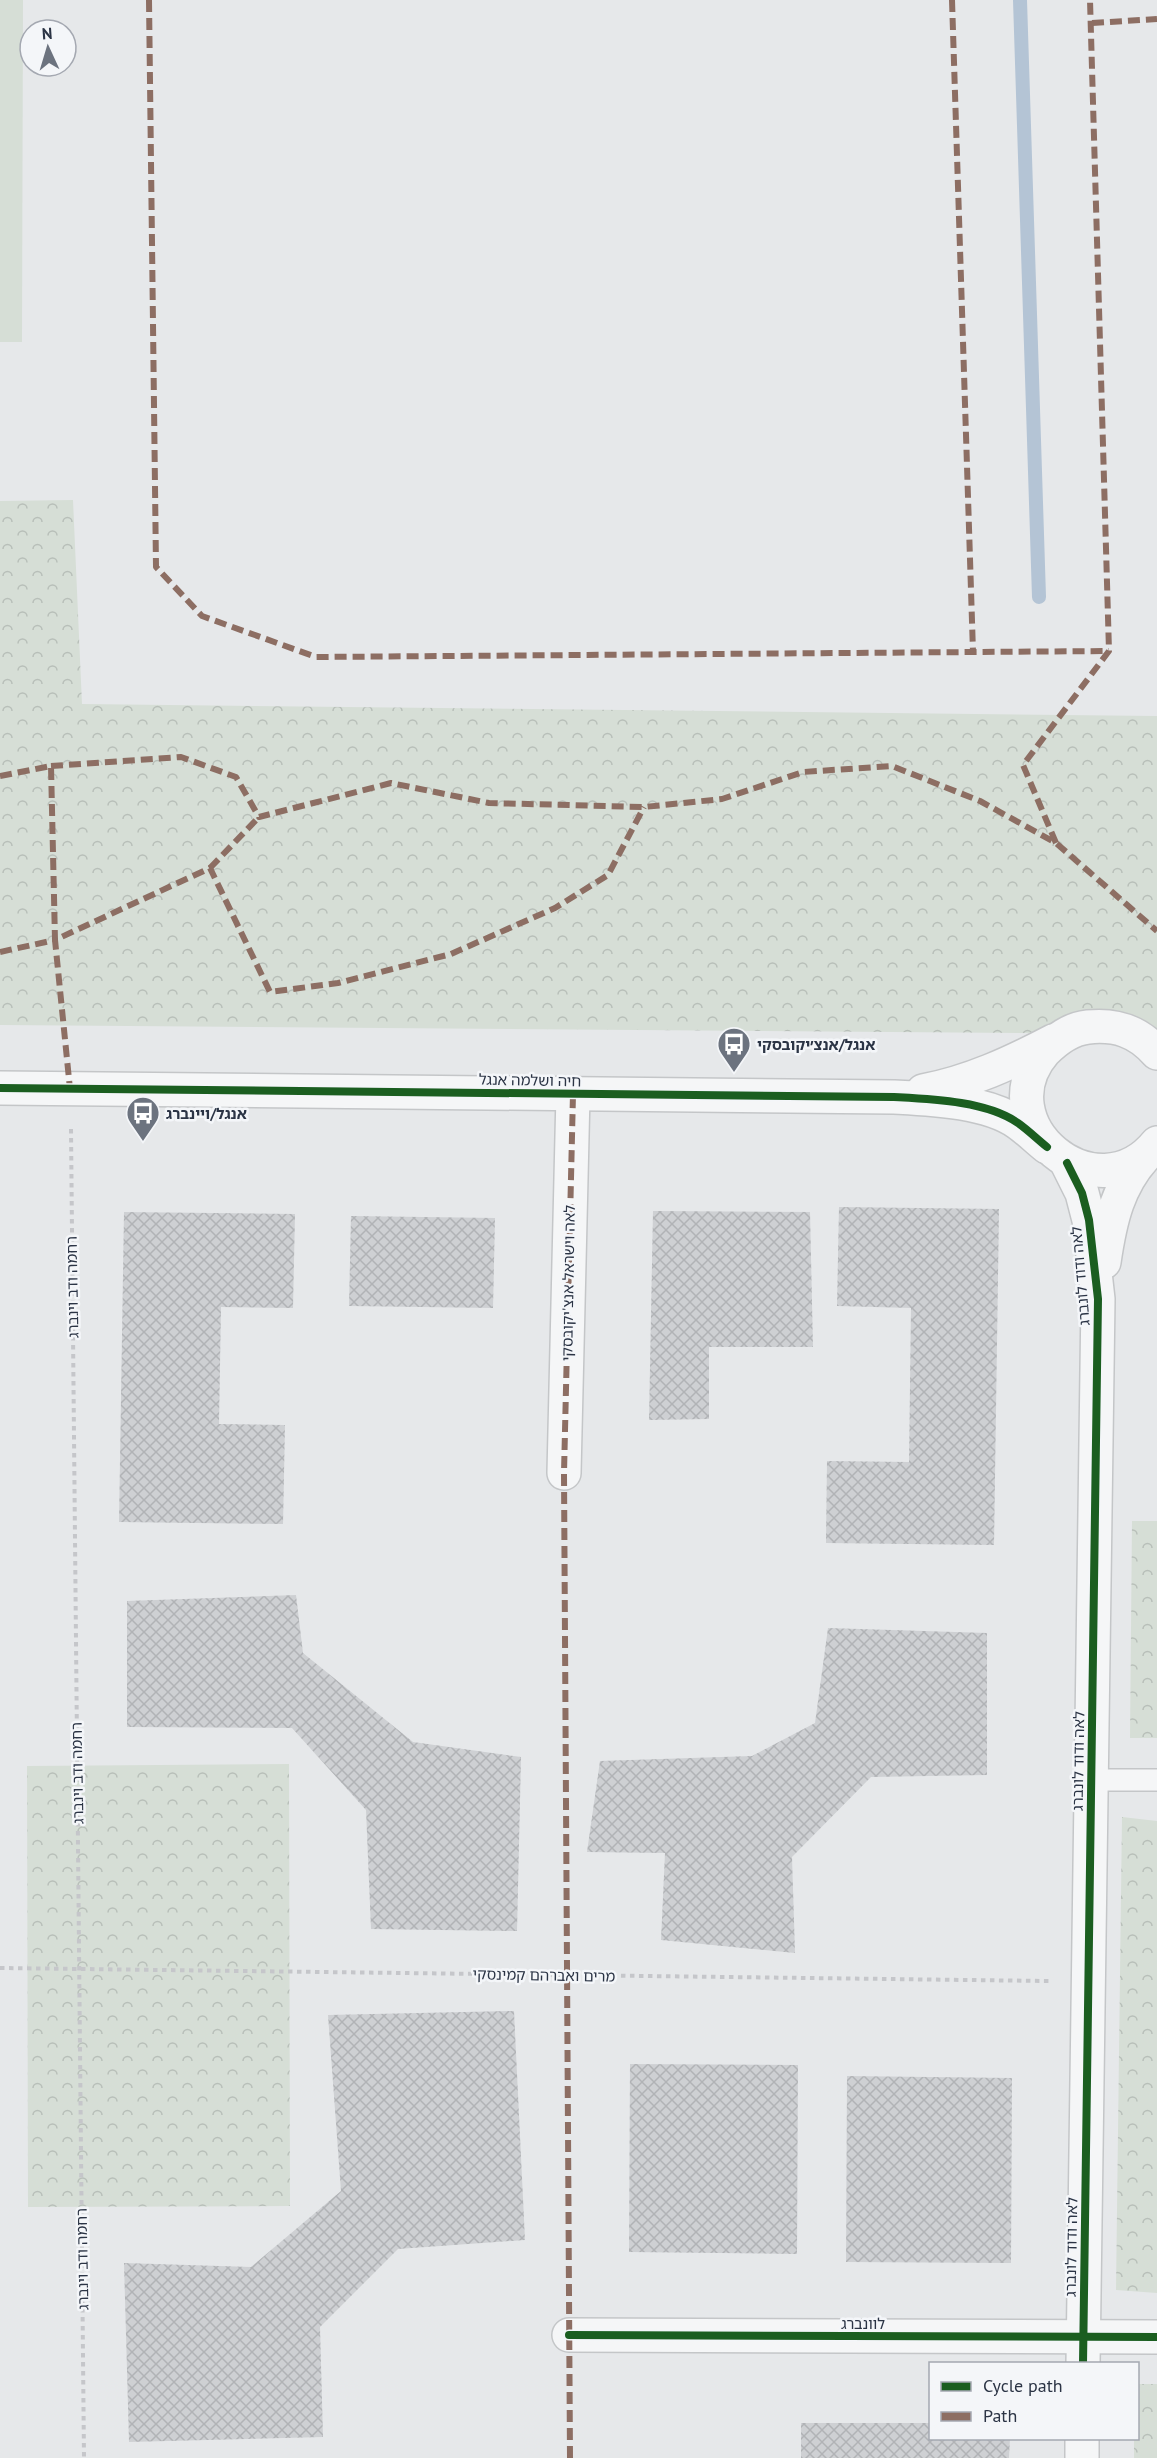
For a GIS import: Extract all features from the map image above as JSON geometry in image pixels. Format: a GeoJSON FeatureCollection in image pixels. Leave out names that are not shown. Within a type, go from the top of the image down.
{"type":"FeatureCollection","features":[{"type":"Feature","properties":{"kind":"street","name":"חיה ושלמה אנגל"},"geometry":{"type":"LineString","coordinates":[[894,1097],[946,1087],[982,1075],[1078,1028],[1104,1025],[1125,1029],[1154,1047]]}},
{"type":"Feature","properties":{"kind":"street","name":"לאה ודוד לונברג"},"geometry":{"type":"LineString","coordinates":[[1056,1040],[1039,1059],[1029,1082],[1027,1102],[1033,1126],[1057,1155],[1082,1193],[1089,1220],[1098,1299],[1083,2350]]}},
{"type":"Feature","properties":{"kind":"street","name":"חיה ושלמה אנגל"},"geometry":{"type":"LineString","coordinates":[[0,1088],[894,1097],[950,1101],[986,1109],[1017,1122],[1057,1155]]}},
{"type":"Feature","properties":{"kind":"street","name":"לאה וישראל אנצ'יקובסקי"},"geometry":{"type":"LineString","coordinates":[[564,1473],[573,1094]]}},
{"type":"Feature","properties":{"kind":"street","name":"לאה ודוד לונברג"},"geometry":{"type":"LineString","coordinates":[[1098,1299],[1113,1209],[1134,1167],[1154,1147]]}},
{"type":"Feature","properties":{"kind":"street"},"geometry":{"type":"LineString","coordinates":[[1057,1155],[1091,1170],[1105,1170],[1129,1165],[1154,1147]]}},
{"type":"Feature","properties":{"kind":"street","name":"לוונברג"},"geometry":{"type":"LineString","coordinates":[[569,2335],[1083,2350],[1157,2337]]}},
{"type":"Feature","properties":{"kind":"street"},"geometry":{"type":"LineString","coordinates":[[1082,2440],[1082,2458]]}},
{"type":"Feature","properties":{"kind":"lane"},"geometry":{"type":"LineString","coordinates":[[1092,1780],[1157,1780]]}},
{"type":"Feature","properties":{"kind":"green space"},"geometry":{"type":"Polygon","coordinates":[[[0,0],[23,0],[23,18],[18,18],[18,78],[23,78],[22,342],[0,342],[0,0]]]}},
{"type":"Feature","properties":{"kind":"green space"},"geometry":{"type":"Polygon","coordinates":[[[73,500],[82,704],[1157,716],[1157,1034],[0,1025],[0,501],[73,500]]]}},
{"type":"Feature","properties":{"kind":"green space"},"geometry":{"type":"Polygon","coordinates":[[[1132,1521],[1157,1521],[1157,1738],[1130,1738],[1132,1521]]]}},
{"type":"Feature","properties":{"kind":"green space"},"geometry":{"type":"Polygon","coordinates":[[[289,1764],[290,2206],[28,2207],[27,1766],[289,1764]]]}},
{"type":"Feature","properties":{"kind":"green space"},"geometry":{"type":"Polygon","coordinates":[[[1122,1817],[1157,1821],[1157,2293],[1116,2290],[1122,1817]]]}},
{"type":"Feature","properties":{"kind":"green space"},"geometry":{"type":"Polygon","coordinates":[[[1139,2384],[1157,2384],[1157,2458],[1134,2458],[1134,2440],[1139,2440],[1139,2384]]]}},
{"type":"Feature","properties":{"kind":"building"},"geometry":{"type":"Polygon","coordinates":[[[839,1207],[999,1209],[994,1545],[826,1543],[827,1461],[909,1462],[911,1308],[837,1306],[839,1207]]]}},
{"type":"Feature","properties":{"kind":"building"},"geometry":{"type":"Polygon","coordinates":[[[653,1211],[810,1212],[813,1347],[709,1347],[709,1419],[649,1420],[653,1211]]]}},
{"type":"Feature","properties":{"kind":"building"},"geometry":{"type":"Polygon","coordinates":[[[124,1212],[295,1214],[293,1308],[221,1307],[219,1424],[285,1425],[283,1524],[119,1522],[124,1212]]]}},
{"type":"Feature","properties":{"kind":"building"},"geometry":{"type":"Polygon","coordinates":[[[351,1216],[495,1218],[493,1308],[349,1306],[351,1216]]]}},
{"type":"Feature","properties":{"kind":"building"},"geometry":{"type":"Polygon","coordinates":[[[296,1595],[303,1653],[413,1742],[521,1757],[517,1931],[371,1929],[366,1810],[292,1728],[127,1727],[127,1601],[296,1595]]]}},
{"type":"Feature","properties":{"kind":"building"},"geometry":{"type":"Polygon","coordinates":[[[828,1628],[987,1633],[987,1775],[871,1777],[792,1857],[795,1953],[661,1940],[665,1853],[587,1852],[600,1761],[752,1756],[815,1723],[828,1628]]]}},
{"type":"Feature","properties":{"kind":"building"},"geometry":{"type":"Polygon","coordinates":[[[514,2011],[525,2240],[398,2249],[320,2327],[323,2437],[129,2442],[124,2263],[251,2267],[341,2191],[328,2015],[514,2011]]]}},
{"type":"Feature","properties":{"kind":"building"},"geometry":{"type":"Polygon","coordinates":[[[630,2064],[798,2065],[797,2254],[629,2252],[630,2064]]]}},
{"type":"Feature","properties":{"kind":"building"},"geometry":{"type":"Polygon","coordinates":[[[847,2076],[1012,2078],[1011,2263],[846,2262],[847,2076]]]}},
{"type":"Feature","properties":{"kind":"building"},"geometry":{"type":"Polygon","coordinates":[[[801,2423],[929,2423],[929,2440],[1010,2440],[1009,2458],[801,2458],[801,2423]]]}},
{"type":"Feature","properties":{"kind":"waterway"},"geometry":{"type":"LineString","coordinates":[[1020,0],[1039,597]]}},
{"type":"Feature","properties":{"kind":"marked path"},"geometry":{"type":"LineString","coordinates":[[149,0],[156,567],[202,616],[316,657],[1109,651]]}},
{"type":"Feature","properties":{"kind":"marked path"},"geometry":{"type":"LineString","coordinates":[[952,0],[973,652]]}},
{"type":"Feature","properties":{"kind":"marked path"},"geometry":{"type":"LineString","coordinates":[[1056,843],[1023,765],[1109,651],[1090,0]]}},
{"type":"Feature","properties":{"kind":"marked path"},"geometry":{"type":"LineString","coordinates":[[1092,23],[1157,19]]}},
{"type":"Feature","properties":{"kind":"marked path"},"geometry":{"type":"LineString","coordinates":[[51,766],[181,757],[236,777],[259,817],[391,783],[489,803],[644,807],[722,799],[803,772],[892,766],[980,801],[1056,843],[1157,931]]}},
{"type":"Feature","properties":{"kind":"marked path"},"geometry":{"type":"LineString","coordinates":[[0,776],[51,766],[55,940],[210,868],[270,992],[338,983],[451,954],[555,908],[608,875],[644,807]]}},
{"type":"Feature","properties":{"kind":"marked path"},"geometry":{"type":"LineString","coordinates":[[210,868],[259,817]]}},
{"type":"Feature","properties":{"kind":"marked path"},"geometry":{"type":"LineString","coordinates":[[0,952],[55,940],[70,1089]]}},
{"type":"Feature","properties":{"kind":"marked path"},"geometry":{"type":"LineString","coordinates":[[570,2458],[564,1473],[573,1094]]}},
{"type":"Feature","properties":{"kind":"cycle path"},"geometry":{"type":"LineString","coordinates":[[0,1088],[894,1097],[941,1100],[991,1110],[1018,1123],[1047,1147]]}},
{"type":"Feature","properties":{"kind":"cycle path"},"geometry":{"type":"LineString","coordinates":[[1067,1163],[1082,1193],[1089,1220],[1098,1299],[1083,2362]]}},
{"type":"Feature","properties":{"kind":"cycle path"},"geometry":{"type":"LineString","coordinates":[[569,2335],[1157,2337]]}},
{"type":"Feature","properties":{"kind":"place","name":"אנגל/אנצ׳יקובסקי"},"geometry":{"type":"Point","coordinates":[734,1073]}},
{"type":"Feature","properties":{"kind":"place","name":"אנגל/ויינברג"},"geometry":{"type":"Point","coordinates":[143,1142]}}]}
